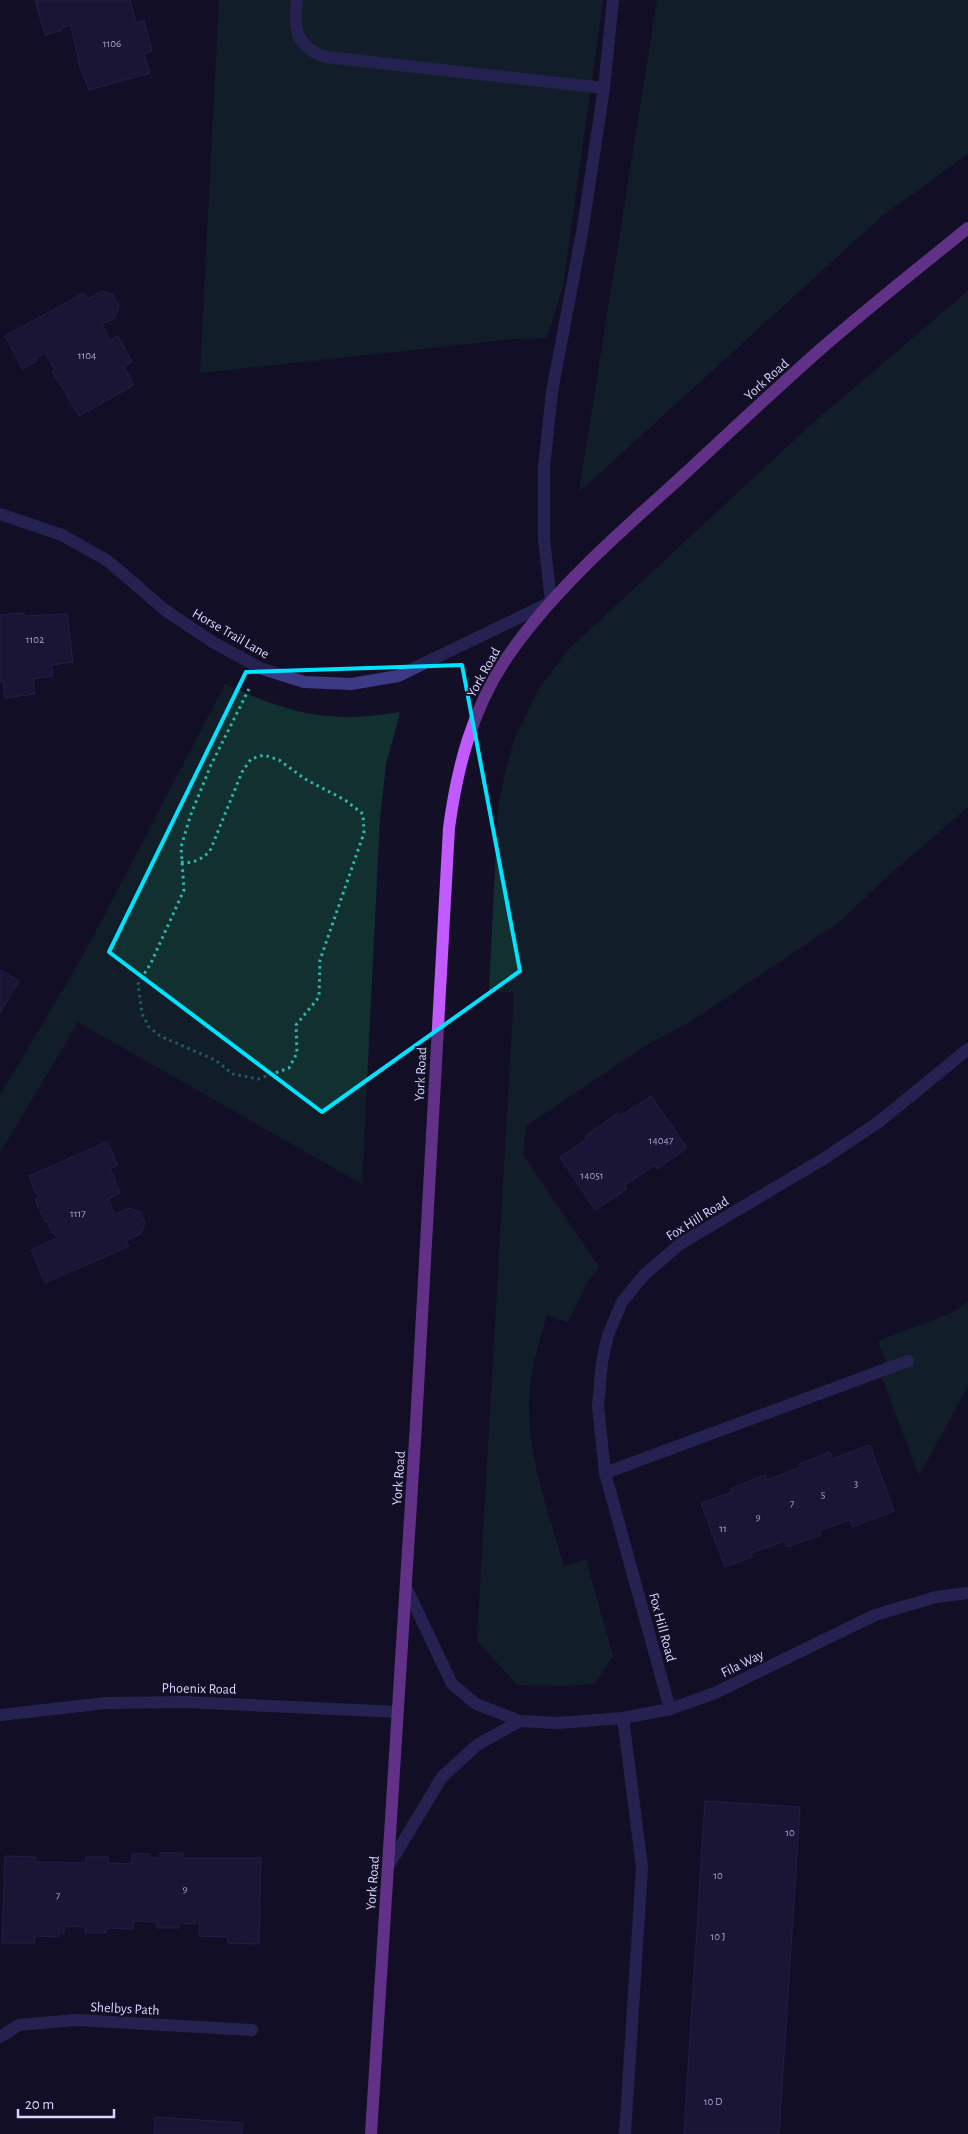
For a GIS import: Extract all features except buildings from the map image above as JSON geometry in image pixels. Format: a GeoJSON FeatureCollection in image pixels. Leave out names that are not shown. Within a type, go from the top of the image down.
{"type":"FeatureCollection","features":[{"type":"Feature","properties":{"kind":"main road","name":"York Road"},"geometry":{"type":"LineString","coordinates":[[371,2134],[406,1587],[449,828],[455,787],[463,752],[485,694],[524,633],[551,602],[633,520],[813,356],[968,228]]}},
{"type":"Feature","properties":{"kind":"street"},"geometry":{"type":"LineString","coordinates":[[297,0],[295,22],[302,42],[311,52],[326,57],[604,88]]}},
{"type":"Feature","properties":{"kind":"street"},"geometry":{"type":"LineString","coordinates":[[551,602],[544,539],[544,467],[551,401],[583,227],[604,88],[613,0]]}},
{"type":"Feature","properties":{"kind":"street","name":"Horse Trail Lane"},"geometry":{"type":"LineString","coordinates":[[0,514],[62,535],[108,561],[165,610],[211,641],[260,668],[304,682],[351,684],[398,676],[551,602]]}},
{"type":"Feature","properties":{"kind":"street","name":"Fox Hill Road"},"geometry":{"type":"LineString","coordinates":[[670,1708],[605,1474],[598,1406],[602,1362],[608,1334],[622,1302],[644,1275],[680,1244],[825,1158],[880,1121],[968,1049]]}},
{"type":"Feature","properties":{"kind":"street"},"geometry":{"type":"LineString","coordinates":[[605,1474],[908,1360]]}},
{"type":"Feature","properties":{"kind":"street","name":"Fila Way"},"geometry":{"type":"LineString","coordinates":[[406,1587],[452,1684],[476,1704],[520,1722],[558,1723],[623,1718],[670,1708],[715,1694],[875,1615],[936,1598],[968,1592]]}},
{"type":"Feature","properties":{"kind":"street","name":"Phoenix Road"},"geometry":{"type":"LineString","coordinates":[[0,1715],[106,1703],[186,1702],[398,1712]]}},
{"type":"Feature","properties":{"kind":"street"},"geometry":{"type":"LineString","coordinates":[[623,1718],[642,1867],[625,2134]]}},
{"type":"Feature","properties":{"kind":"street","name":"Fila Way"},"geometry":{"type":"LineString","coordinates":[[389,1865],[442,1777],[476,1745],[520,1722]]}},
{"type":"Feature","properties":{"kind":"street","name":"Shelbys Path"},"geometry":{"type":"LineString","coordinates":[[0,2037],[19,2024],[76,2020],[252,2030]]}},
{"type":"Feature","properties":{"kind":"path"},"geometry":{"type":"LineString","coordinates":[[181,862],[202,860],[210,851],[242,772],[250,759],[264,755],[279,760],[305,779],[344,800],[363,814],[364,833],[320,960],[319,997],[296,1025],[297,1053],[289,1068],[258,1079],[232,1074],[216,1060],[160,1036],[149,1027],[142,1014],[138,984],[151,963],[184,890],[181,862],[181,847],[191,814],[211,765],[260,668]]}},
{"type":"Feature","properties":{"kind":"highlighted area"},"geometry":{"type":"Polygon","coordinates":[[[462,665],[520,971],[322,1112],[109,952],[246,672],[462,665]]]}},
{"type":"Feature","properties":{"kind":"green space"},"geometry":{"type":"Polygon","coordinates":[[[219,0],[603,0],[563,286],[547,338],[513,339],[200,373],[219,0]]]}},
{"type":"Feature","properties":{"kind":"green space"},"geometry":{"type":"Polygon","coordinates":[[[657,0],[968,0],[968,154],[882,216],[579,492],[657,0]]]}},
{"type":"Feature","properties":{"kind":"green space"},"geometry":{"type":"Polygon","coordinates":[[[968,291],[968,807],[890,874],[839,922],[693,1020],[645,1046],[526,1126],[523,1155],[599,1267],[587,1284],[568,1322],[547,1315],[531,1379],[529,1422],[540,1485],[564,1566],[586,1560],[613,1656],[594,1684],[563,1686],[517,1685],[477,1640],[514,993],[489,990],[498,808],[507,764],[515,738],[538,690],[569,649],[813,423],[968,291]]]}},
{"type":"Feature","properties":{"kind":"green space"},"geometry":{"type":"Polygon","coordinates":[[[225,684],[270,703],[310,714],[351,717],[400,712],[386,765],[380,818],[362,1184],[78,1022],[0,1153],[0,1095],[85,952],[225,684]]]}},
{"type":"Feature","properties":{"kind":"green space"},"geometry":{"type":"Polygon","coordinates":[[[968,1301],[968,1386],[919,1476],[880,1372],[889,1368],[878,1341],[954,1312],[968,1301]]]}}]}
